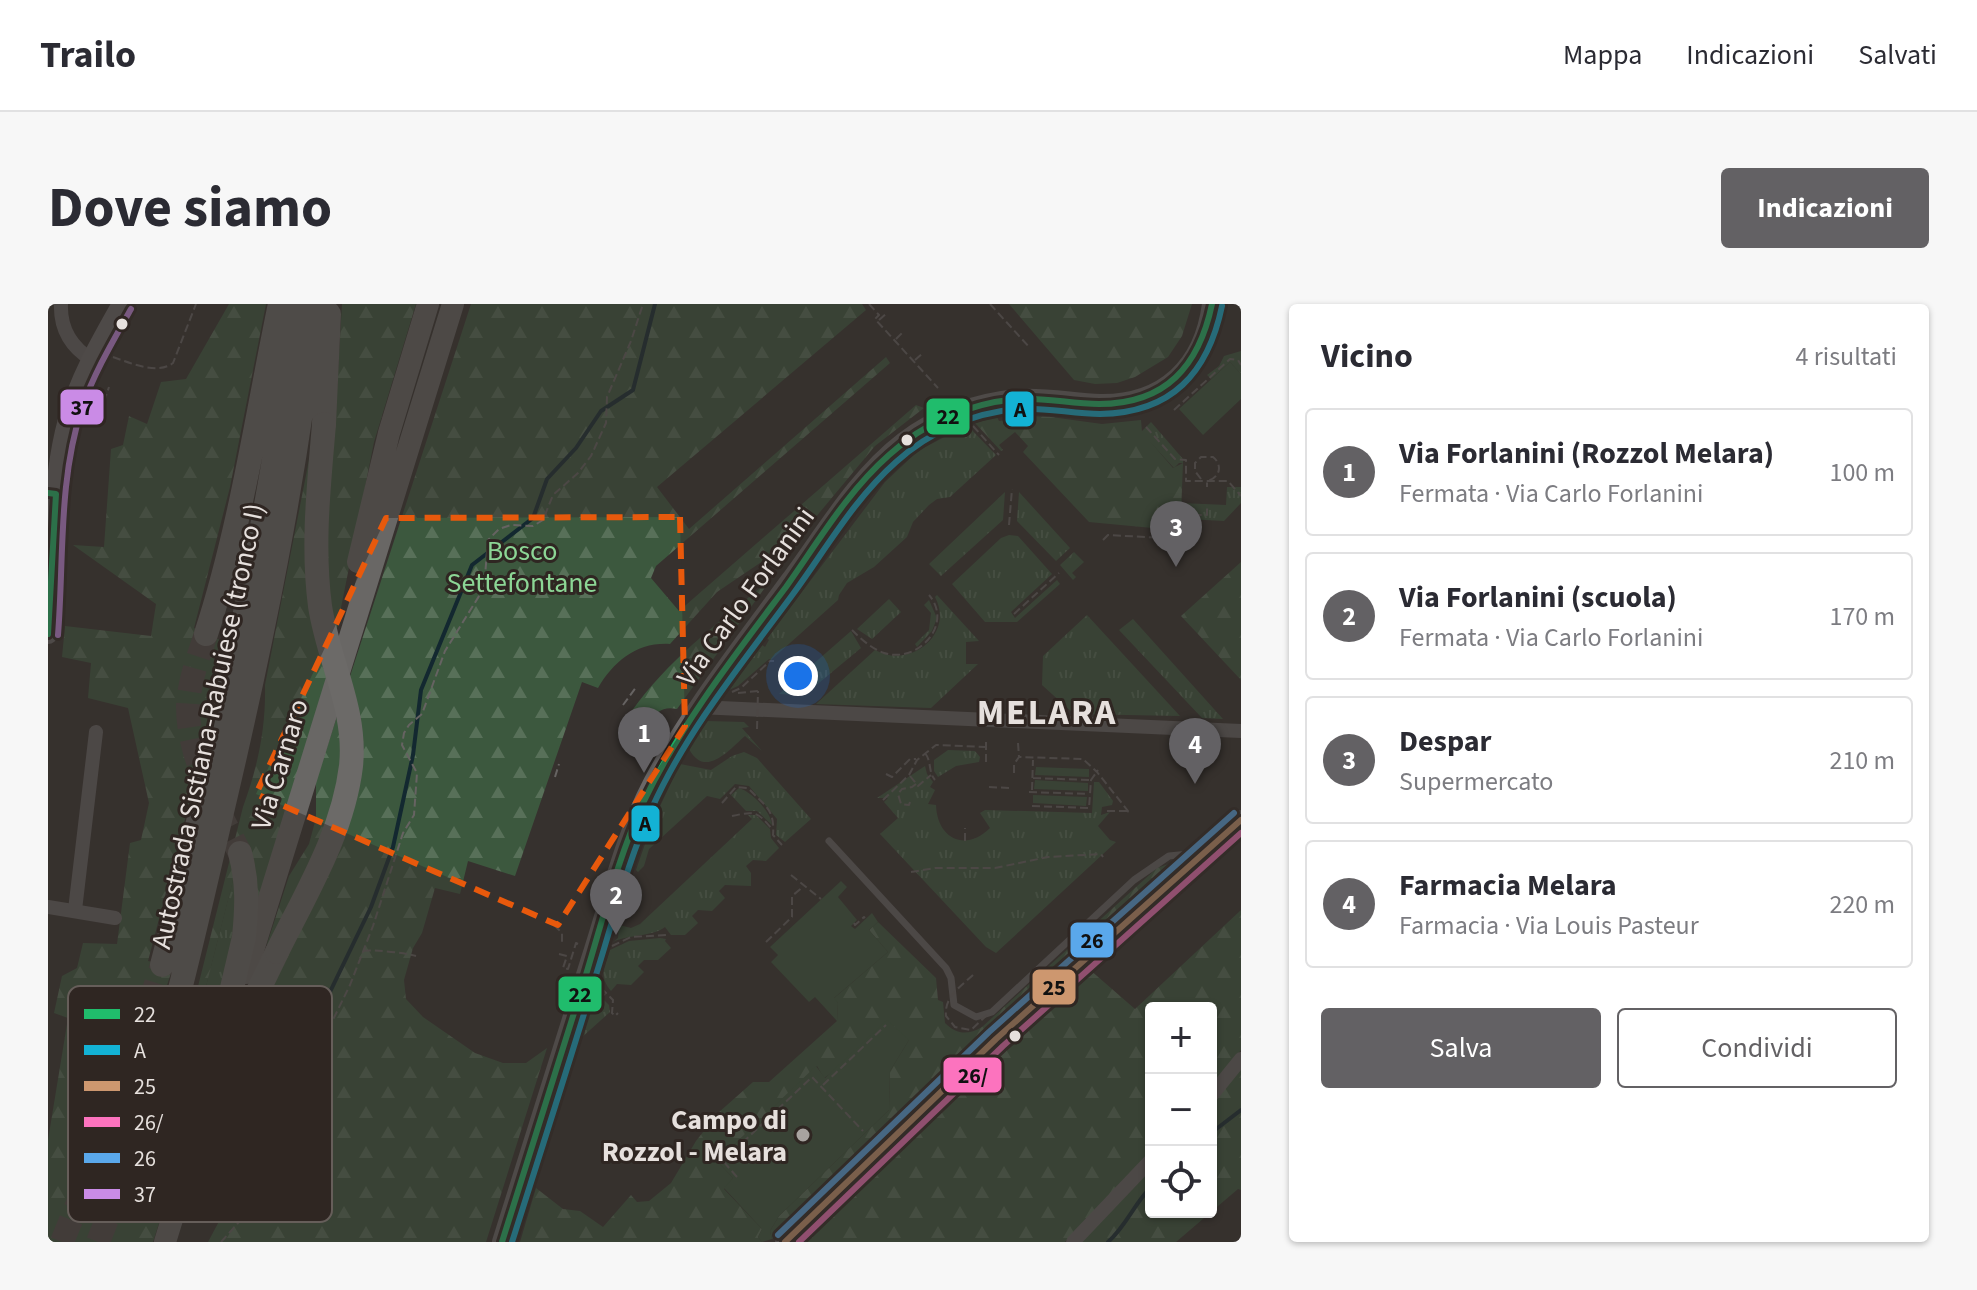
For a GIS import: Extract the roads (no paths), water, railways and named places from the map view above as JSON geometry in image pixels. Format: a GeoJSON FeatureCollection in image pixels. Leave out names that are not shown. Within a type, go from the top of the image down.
{"type":"FeatureCollection","features":[{"type":"Feature","properties":{"kind":"highway"},"geometry":{"type":"LineString","coordinates":[[206,634],[239,513],[280,304]]}},
{"type":"Feature","properties":{"kind":"highway","name":"Autostrada Sistiana-Rabuiese (tronco I)"},"geometry":{"type":"LineString","coordinates":[[289,439],[298,304]]}},
{"type":"Feature","properties":{"kind":"highway","name":"Autostrada Sistiana-Rabuiese (tronco I)"},"geometry":{"type":"LineString","coordinates":[[181,986],[240,735],[267,558],[315,304]]}},
{"type":"Feature","properties":{"kind":"highway"},"geometry":{"type":"LineString","coordinates":[[261,986],[336,828],[347,792],[351,763],[348,719],[321,610],[316,568],[330,304]]}},
{"type":"Feature","properties":{"kind":"highway","name":"Autostrada Sistiana-Rabuiese (tronco I)"},"geometry":{"type":"LineString","coordinates":[[162,965],[267,558]]}},
{"type":"Feature","properties":{"kind":"highway"},"geometry":{"type":"LineString","coordinates":[[232,986],[248,904],[247,877],[240,853]]}},
{"type":"Feature","properties":{"kind":"main road"},"geometry":{"type":"LineString","coordinates":[[48,634],[60,455],[68,419],[94,355],[122,304]]}},
{"type":"Feature","properties":{"kind":"main road"},"geometry":{"type":"LineString","coordinates":[[345,650],[350,596],[367,519],[428,304]]}},
{"type":"Feature","properties":{"kind":"main road","name":"Via Carnaro"},"geometry":{"type":"LineString","coordinates":[[243,986],[411,432],[453,304]]}},
{"type":"Feature","properties":{"kind":"main road","name":"Via Carlo Forlanini"},"geometry":{"type":"LineString","coordinates":[[502,1242],[632,834],[652,786],[698,707],[850,500],[903,442],[948,416],[1000,402],[1041,399],[1115,404],[1155,393],[1179,377],[1199,352],[1212,304]]}},
{"type":"Feature","properties":{"kind":"main road"},"geometry":{"type":"LineString","coordinates":[[401,392],[400,410],[404,425],[411,432]]}},
{"type":"Feature","properties":{"kind":"main road"},"geometry":{"type":"LineString","coordinates":[[785,1242],[996,1039],[1241,820]]}},
{"type":"Feature","properties":{"kind":"main road","name":"Via Carnaro"},"geometry":{"type":"LineString","coordinates":[[165,1242],[171,1222]]}},
{"type":"Feature","properties":{"kind":"street"},"geometry":{"type":"LineString","coordinates":[[61,304],[62,326],[76,348],[94,355]]}},
{"type":"Feature","properties":{"kind":"street"},"geometry":{"type":"LineString","coordinates":[[698,707],[1241,731]]}},
{"type":"Feature","properties":{"kind":"street"},"geometry":{"type":"LineString","coordinates":[[75,910],[96,732]]}},
{"type":"Feature","properties":{"kind":"street"},"geometry":{"type":"LineString","coordinates":[[48,907],[115,918]]}},
{"type":"Feature","properties":{"kind":"street"},"geometry":{"type":"LineString","coordinates":[[1217,1089],[1241,1059]]}},
{"type":"Feature","properties":{"kind":"street"},"geometry":{"type":"LineString","coordinates":[[1073,1242],[1145,1166]]}},
{"type":"Feature","properties":{"kind":"lane"},"geometry":{"type":"LineString","coordinates":[[829,841],[946,968],[951,978],[954,1005],[976,1017],[987,1015],[1134,880],[1169,856],[1189,854],[1198,861]]}},
{"type":"Feature","properties":{"kind":"waterway"},"geometry":{"type":"LineString","coordinates":[[332,988],[371,907],[393,847],[413,755],[421,690],[472,565],[533,518],[547,479],[576,448],[601,411],[633,390],[655,304]]}},
{"type":"Feature","properties":{"kind":"waterway"},"geometry":{"type":"LineString","coordinates":[[1217,1128],[1241,1110]]}},
{"type":"Feature","properties":{"kind":"waterway"},"geometry":{"type":"LineString","coordinates":[[1108,1242],[1145,1195]]}},
{"type":"Feature","properties":{"kind":"tunnel"},"geometry":{"type":"LineString","coordinates":[[206,634],[190,688],[189,726],[206,783],[240,853]]}},
{"type":"Feature","properties":{"kind":"tunnel"},"geometry":{"type":"LineString","coordinates":[[155,986],[162,965]]}},
{"type":"Feature","properties":{"kind":"tunnel"},"geometry":{"type":"LineString","coordinates":[[62,1242],[70,1222]]}},
{"type":"Feature","properties":{"kind":"tunnel"},"geometry":{"type":"LineString","coordinates":[[98,1242],[106,1222]]}},
{"type":"Feature","properties":{"kind":"place","name":"Despar"},"geometry":{"type":"Point","coordinates":[1176,567]}},
{"type":"Feature","properties":{"kind":"place","name":"Via Forlanini (Rozzol Melara)"},"geometry":{"type":"Point","coordinates":[644,773]}},
{"type":"Feature","properties":{"kind":"place","name":"Farmacia Melara"},"geometry":{"type":"Point","coordinates":[1195,784]}},
{"type":"Feature","properties":{"kind":"place","name":"Via Forlanini (scuola)"},"geometry":{"type":"Point","coordinates":[616,935]}},
{"type":"Feature","properties":{"kind":"place","name":"Campo di Rozzol - Melara"},"geometry":{"type":"Point","coordinates":[803,1135]}},
{"type":"Feature","properties":{"kind":"district","name":"MELARA"},"geometry":{"type":"Point","coordinates":[1047,711]}},
{"type":"Feature","properties":{"kind":"park label","name":"Bosco Settefontane"},"geometry":{"type":"Point","coordinates":[522,566]}}]}
